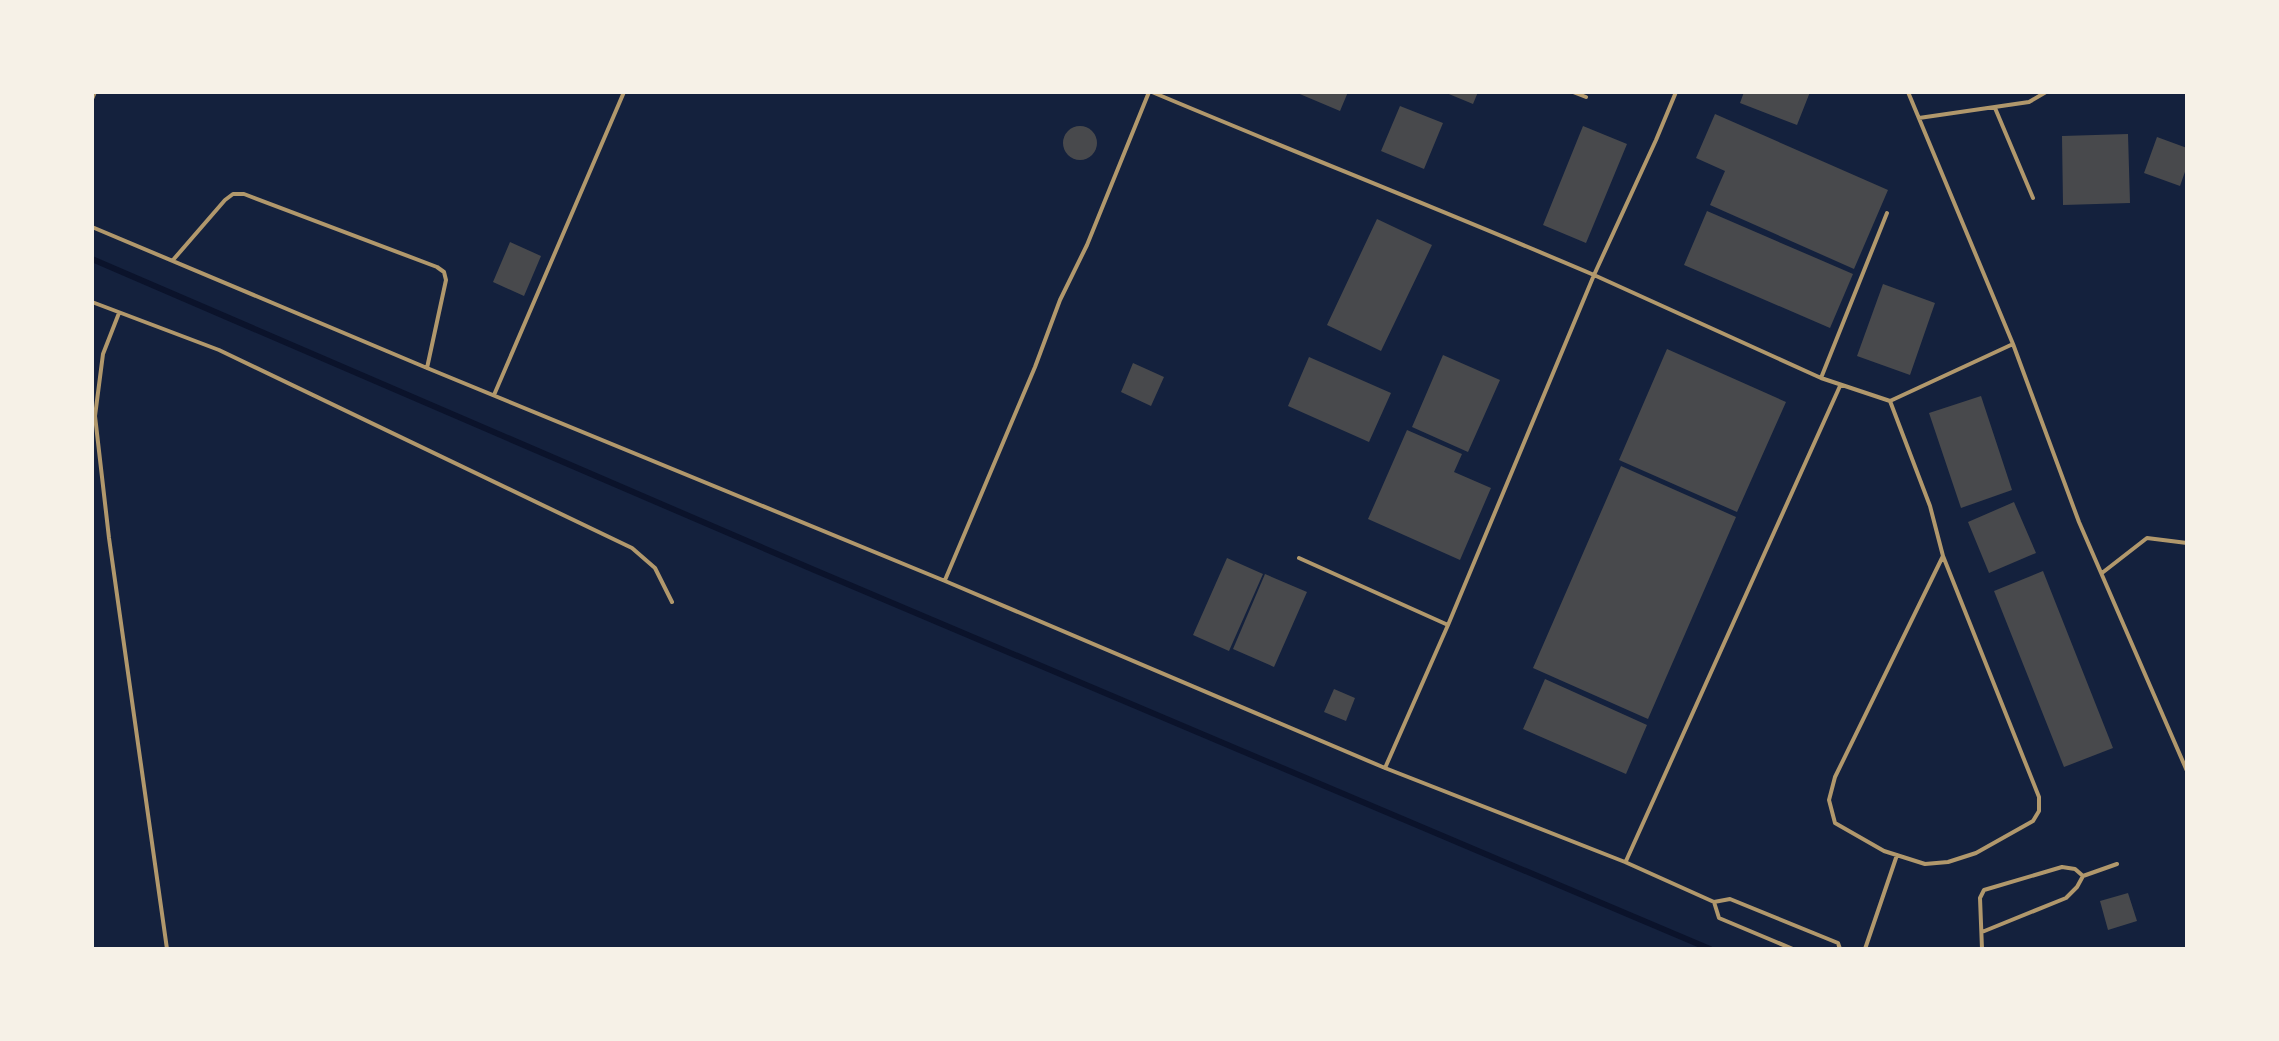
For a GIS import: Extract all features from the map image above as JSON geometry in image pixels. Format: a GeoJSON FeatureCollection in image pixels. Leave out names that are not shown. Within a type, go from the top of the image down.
{"type":"FeatureCollection","features":[{"type":"Feature","properties":{"kind":"lane"},"geometry":{"type":"LineString","coordinates":[[92,99],[95,92]]}},
{"type":"Feature","properties":{"kind":"lane"},"geometry":{"type":"LineString","coordinates":[[494,395],[624,92]]}},
{"type":"Feature","properties":{"kind":"lane"},"geometry":{"type":"LineString","coordinates":[[945,581],[1060,300],[1087,245],[1150,92],[1504,236],[1840,386],[1890,401],[2013,344]]}},
{"type":"Feature","properties":{"kind":"lane"},"geometry":{"type":"LineString","coordinates":[[1573,92],[1586,97]]}},
{"type":"Feature","properties":{"kind":"lane"},"geometry":{"type":"LineString","coordinates":[[1385,768],[1594,275],[1676,92]]}},
{"type":"Feature","properties":{"kind":"lane"},"geometry":{"type":"LineString","coordinates":[[1908,92],[2013,344],[2079,522],[2187,771]]}},
{"type":"Feature","properties":{"kind":"lane"},"geometry":{"type":"LineString","coordinates":[[1919,118],[2029,102],[2046,92]]}},
{"type":"Feature","properties":{"kind":"lane"},"geometry":{"type":"LineString","coordinates":[[1995,108],[2033,198]]}},
{"type":"Feature","properties":{"kind":"lane"},"geometry":{"type":"LineString","coordinates":[[173,260],[225,200],[233,194],[244,194],[437,267],[444,272],[446,280],[427,368]]}},
{"type":"Feature","properties":{"kind":"lane"},"geometry":{"type":"LineString","coordinates":[[1821,378],[1887,213]]}},
{"type":"Feature","properties":{"kind":"lane"},"geometry":{"type":"LineString","coordinates":[[92,227],[945,581],[1385,768],[1625,862],[1714,902],[1730,899],[1838,943],[1840,949]]}},
{"type":"Feature","properties":{"kind":"lane"},"geometry":{"type":"LineString","coordinates":[[92,302],[219,350],[632,548],[655,568],[672,602]]}},
{"type":"Feature","properties":{"kind":"lane"},"geometry":{"type":"LineString","coordinates":[[119,313],[103,354],[95,416],[109,538],[167,949]]}},
{"type":"Feature","properties":{"kind":"lane"},"geometry":{"type":"LineString","coordinates":[[1625,862],[1840,386]]}},
{"type":"Feature","properties":{"kind":"lane"},"geometry":{"type":"LineString","coordinates":[[1890,401],[1930,506],[1943,556],[2039,797],[2039,811],[2033,821],[1976,853],[1948,862],[1925,864],[1884,851],[1835,823],[1829,800],[1835,777],[1943,556]]}},
{"type":"Feature","properties":{"kind":"lane"},"geometry":{"type":"LineString","coordinates":[[2102,573],[2147,538],[2187,543]]}},
{"type":"Feature","properties":{"kind":"lane"},"geometry":{"type":"LineString","coordinates":[[1299,558],[1448,625]]}},
{"type":"Feature","properties":{"kind":"lane"},"geometry":{"type":"LineString","coordinates":[[1865,949],[1897,855]]}},
{"type":"Feature","properties":{"kind":"lane"},"geometry":{"type":"LineString","coordinates":[[1982,932],[2066,898],[2083,876],[2117,864]]}},
{"type":"Feature","properties":{"kind":"lane"},"geometry":{"type":"LineString","coordinates":[[1982,949],[1980,898],[1984,890],[2062,867],[2075,869],[2083,876]]}},
{"type":"Feature","properties":{"kind":"lane"},"geometry":{"type":"LineString","coordinates":[[1714,902],[1719,918],[1793,949]]}},
{"type":"Feature","properties":{"kind":"building"},"geometry":{"type":"Polygon","coordinates":[[[1295,92],[1348,92],[1340,111],[1295,92]]]}},
{"type":"Feature","properties":{"kind":"building"},"geometry":{"type":"Polygon","coordinates":[[[1444,92],[1478,92],[1473,104],[1444,92]]]}},
{"type":"Feature","properties":{"kind":"building"},"geometry":{"type":"Polygon","coordinates":[[[1744,92],[1810,92],[1797,125],[1740,103],[1744,92]]]}},
{"type":"Feature","properties":{"kind":"building"},"geometry":{"type":"Polygon","coordinates":[[[1400,106],[1443,123],[1424,169],[1381,151],[1400,106]]]}},
{"type":"Feature","properties":{"kind":"building"},"geometry":{"type":"Polygon","coordinates":[[[1715,114],[1888,190],[1854,269],[1710,205],[1725,171],[1696,158],[1715,114]]]}},
{"type":"Feature","properties":{"kind":"building"},"geometry":{"type":"Polygon","coordinates":[[[1080,126],[1092,131],[1097,143],[1092,155],[1080,160],[1068,155],[1063,143],[1068,131],[1080,126]]]}},
{"type":"Feature","properties":{"kind":"building"},"geometry":{"type":"Polygon","coordinates":[[[1583,126],[1627,144],[1586,243],[1543,225],[1583,126]]]}},
{"type":"Feature","properties":{"kind":"building"},"geometry":{"type":"Polygon","coordinates":[[[2128,134],[2130,203],[2063,205],[2062,136],[2128,134]]]}},
{"type":"Feature","properties":{"kind":"building"},"geometry":{"type":"Polygon","coordinates":[[[2157,137],[2187,148],[2187,166],[2180,186],[2144,173],[2157,137]]]}},
{"type":"Feature","properties":{"kind":"building"},"geometry":{"type":"Polygon","coordinates":[[[1707,211],[1853,274],[1830,328],[1684,265],[1707,211]]]}},
{"type":"Feature","properties":{"kind":"building"},"geometry":{"type":"Polygon","coordinates":[[[1377,219],[1432,245],[1381,351],[1327,325],[1377,219]]]}},
{"type":"Feature","properties":{"kind":"building"},"geometry":{"type":"Polygon","coordinates":[[[510,242],[541,256],[524,296],[493,282],[510,242]]]}},
{"type":"Feature","properties":{"kind":"building"},"geometry":{"type":"Polygon","coordinates":[[[1883,284],[1935,303],[1910,375],[1857,356],[1883,284]]]}},
{"type":"Feature","properties":{"kind":"building"},"geometry":{"type":"Polygon","coordinates":[[[1667,349],[1786,402],[1737,512],[1619,460],[1667,349]]]}},
{"type":"Feature","properties":{"kind":"building"},"geometry":{"type":"Polygon","coordinates":[[[1443,355],[1500,380],[1468,452],[1412,427],[1443,355]]]}},
{"type":"Feature","properties":{"kind":"building"},"geometry":{"type":"Polygon","coordinates":[[[1309,357],[1391,393],[1369,442],[1288,406],[1309,357]]]}},
{"type":"Feature","properties":{"kind":"building"},"geometry":{"type":"Polygon","coordinates":[[[1133,363],[1164,377],[1151,406],[1121,392],[1133,363]]]}},
{"type":"Feature","properties":{"kind":"building"},"geometry":{"type":"Polygon","coordinates":[[[1981,396],[2012,490],[1961,508],[1929,413],[1981,396]]]}},
{"type":"Feature","properties":{"kind":"building"},"geometry":{"type":"Polygon","coordinates":[[[1407,430],[1462,454],[1454,472],[1491,488],[1460,560],[1368,519],[1407,430]]]}},
{"type":"Feature","properties":{"kind":"building"},"geometry":{"type":"Polygon","coordinates":[[[1621,466],[1736,517],[1648,719],[1533,668],[1621,466]]]}},
{"type":"Feature","properties":{"kind":"building"},"geometry":{"type":"Polygon","coordinates":[[[2014,502],[2036,553],[1989,573],[1968,522],[2014,502]]]}},
{"type":"Feature","properties":{"kind":"building"},"geometry":{"type":"Polygon","coordinates":[[[1227,558],[1263,574],[1229,651],[1193,635],[1227,558]]]}},
{"type":"Feature","properties":{"kind":"building"},"geometry":{"type":"Polygon","coordinates":[[[2043,571],[2113,748],[2064,767],[1994,591],[2043,571]]]}},
{"type":"Feature","properties":{"kind":"building"},"geometry":{"type":"Polygon","coordinates":[[[1265,574],[1307,592],[1274,667],[1233,649],[1265,574]]]}},
{"type":"Feature","properties":{"kind":"building"},"geometry":{"type":"Polygon","coordinates":[[[1545,679],[1647,725],[1626,774],[1523,729],[1545,679]]]}},
{"type":"Feature","properties":{"kind":"building"},"geometry":{"type":"Polygon","coordinates":[[[1334,689],[1355,698],[1346,721],[1324,712],[1334,689]]]}},
{"type":"Feature","properties":{"kind":"building"},"geometry":{"type":"Polygon","coordinates":[[[2128,893],[2137,921],[2108,930],[2100,901],[2128,893]]]}},
{"type":"Feature","properties":{"kind":"waterway"},"geometry":{"type":"LineString","coordinates":[[92,259],[812,569],[1710,949]]}}]}
